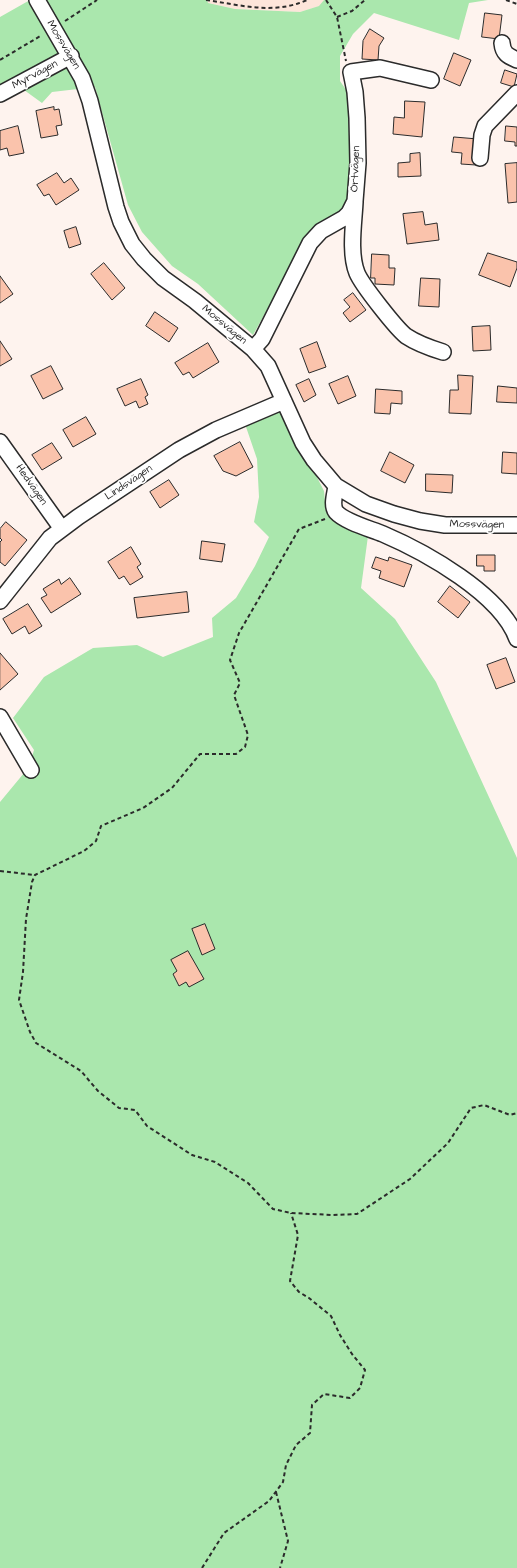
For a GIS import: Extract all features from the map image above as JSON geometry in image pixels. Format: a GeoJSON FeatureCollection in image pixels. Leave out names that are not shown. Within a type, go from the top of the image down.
{"type":"FeatureCollection","features":[{"type":"Feature","properties":{"kind":"street","name":"Mossvägen"},"geometry":{"type":"LineString","coordinates":[[37,0],[71,56],[82,78],[90,101],[116,206],[121,222],[132,244],[162,278],[195,301],[253,349],[268,366],[303,443],[318,465],[336,486],[366,504],[420,521],[445,525],[517,525]]}},
{"type":"Feature","properties":{"kind":"street"},"geometry":{"type":"LineString","coordinates":[[502,43],[503,51],[508,56],[517,60]]}},
{"type":"Feature","properties":{"kind":"street","name":"Myrvägen"},"geometry":{"type":"LineString","coordinates":[[0,94],[71,56]]}},
{"type":"Feature","properties":{"kind":"street"},"geometry":{"type":"LineString","coordinates":[[351,72],[380,68],[431,80]]}},
{"type":"Feature","properties":{"kind":"street","name":"Örtvägen"},"geometry":{"type":"LineString","coordinates":[[253,349],[262,339],[310,243],[321,231],[344,218],[349,213],[355,201],[358,163],[357,118],[355,92],[351,72]]}},
{"type":"Feature","properties":{"kind":"street"},"geometry":{"type":"LineString","coordinates":[[480,158],[482,135],[485,126],[517,93]]}},
{"type":"Feature","properties":{"kind":"street"},"geometry":{"type":"LineString","coordinates":[[355,201],[354,259],[357,273],[366,288],[405,335],[419,344],[443,352]]}},
{"type":"Feature","properties":{"kind":"street","name":"Lindsvägen"},"geometry":{"type":"LineString","coordinates":[[0,601],[50,538],[62,529],[179,450],[216,430],[284,401]]}},
{"type":"Feature","properties":{"kind":"street","name":"Hedvägen"},"geometry":{"type":"LineString","coordinates":[[0,442],[62,529]]}},
{"type":"Feature","properties":{"kind":"street"},"geometry":{"type":"LineString","coordinates":[[336,486],[333,503],[334,509],[338,514],[346,520],[367,527],[414,548],[452,571],[479,592],[499,611],[509,622],[517,639]]}},
{"type":"Feature","properties":{"kind":"street"},"geometry":{"type":"LineString","coordinates":[[0,717],[31,770]]}},
{"type":"Feature","properties":{"kind":"path"},"geometry":{"type":"LineString","coordinates":[[206,0],[264,8],[282,8],[307,0]]}},
{"type":"Feature","properties":{"kind":"path"},"geometry":{"type":"LineString","coordinates":[[326,0],[337,17],[346,63],[351,72]]}},
{"type":"Feature","properties":{"kind":"path"},"geometry":{"type":"LineString","coordinates":[[337,17],[352,11],[365,0]]}},
{"type":"Feature","properties":{"kind":"path"},"geometry":{"type":"LineString","coordinates":[[506,0],[517,4]]}},
{"type":"Feature","properties":{"kind":"path"},"geometry":{"type":"LineString","coordinates":[[0,871],[35,875],[84,851],[96,841],[101,826],[143,808],[172,788],[200,754],[236,754],[245,747],[248,735],[234,695],[240,682],[230,660],[239,632],[299,529],[338,514]]}},
{"type":"Feature","properties":{"kind":"path"},"geometry":{"type":"LineString","coordinates":[[35,875],[32,882],[26,919],[24,972],[19,1000],[30,1032],[36,1043],[81,1071],[98,1091],[120,1108],[135,1110],[147,1126],[192,1155],[215,1162],[248,1183],[273,1209],[291,1213],[333,1215],[357,1214],[410,1179],[448,1143],[471,1108],[484,1106],[510,1115],[517,1113]]}},
{"type":"Feature","properties":{"kind":"path"},"geometry":{"type":"LineString","coordinates":[[202,1568],[224,1532],[269,1501],[283,1482],[286,1465],[296,1445],[310,1433],[312,1405],[324,1394],[350,1398],[360,1388],[365,1370],[348,1347],[331,1316],[299,1292],[290,1281],[298,1235],[291,1213]]}},
{"type":"Feature","properties":{"kind":"path"},"geometry":{"type":"LineString","coordinates":[[276,1491],[288,1541],[280,1568]]}},
{"type":"Feature","properties":{"kind":"shaded area"},"geometry":{"type":"Polygon","coordinates":[[[207,0],[324,0],[320,6],[300,12],[235,9],[208,3],[207,0]]]}},
{"type":"Feature","properties":{"kind":"green space"},"geometry":{"type":"Polygon","coordinates":[[[30,0],[207,0],[208,3],[235,9],[300,12],[319,6],[324,0],[488,0],[469,3],[459,40],[374,13],[353,34],[340,56],[340,81],[353,100],[349,199],[340,212],[299,252],[253,335],[198,284],[172,266],[142,232],[128,205],[95,87],[52,92],[42,103],[13,82],[0,86],[0,17],[30,0]]]}},
{"type":"Feature","properties":{"kind":"green space"},"geometry":{"type":"Polygon","coordinates":[[[282,408],[324,491],[326,512],[348,527],[368,536],[361,588],[395,619],[436,682],[517,858],[517,1568],[0,1568],[0,802],[29,767],[34,750],[13,718],[44,677],[93,648],[137,645],[163,657],[213,637],[212,618],[236,598],[255,566],[269,537],[254,522],[259,497],[257,459],[245,424],[282,408]]]}},
{"type":"Feature","properties":{"kind":"building"},"geometry":{"type":"Polygon","coordinates":[[[485,13],[502,15],[499,39],[482,37],[485,13]]]}},
{"type":"Feature","properties":{"kind":"building"},"geometry":{"type":"Polygon","coordinates":[[[370,29],[384,38],[379,46],[378,60],[362,59],[363,41],[370,29]]]}},
{"type":"Feature","properties":{"kind":"building"},"geometry":{"type":"Polygon","coordinates":[[[454,53],[471,60],[460,86],[444,79],[454,53]]]}},
{"type":"Feature","properties":{"kind":"building"},"geometry":{"type":"Polygon","coordinates":[[[505,70],[517,74],[514,87],[501,83],[505,70]]]}},
{"type":"Feature","properties":{"kind":"building"},"geometry":{"type":"Polygon","coordinates":[[[405,101],[425,102],[422,137],[393,134],[394,117],[404,118],[405,101]]]}},
{"type":"Feature","properties":{"kind":"building"},"geometry":{"type":"Polygon","coordinates":[[[54,107],[54,110],[59,109],[62,125],[56,126],[58,135],[41,138],[36,111],[54,107]]]}},
{"type":"Feature","properties":{"kind":"building"},"geometry":{"type":"Polygon","coordinates":[[[18,126],[24,153],[9,156],[7,148],[0,150],[0,131],[18,126]]]}},
{"type":"Feature","properties":{"kind":"building"},"geometry":{"type":"Polygon","coordinates":[[[506,126],[517,127],[517,146],[515,146],[515,142],[505,141],[506,126]]]}},
{"type":"Feature","properties":{"kind":"building"},"geometry":{"type":"Polygon","coordinates":[[[454,137],[478,139],[476,165],[461,164],[462,153],[452,152],[454,137]]]}},
{"type":"Feature","properties":{"kind":"building"},"geometry":{"type":"Polygon","coordinates":[[[420,153],[421,176],[398,177],[398,163],[410,162],[410,154],[420,153]]]}},
{"type":"Feature","properties":{"kind":"building"},"geometry":{"type":"Polygon","coordinates":[[[517,163],[517,202],[508,203],[505,164],[517,163]]]}},
{"type":"Feature","properties":{"kind":"building"},"geometry":{"type":"Polygon","coordinates":[[[57,173],[64,183],[71,178],[79,190],[56,205],[49,194],[44,196],[37,185],[57,173]]]}},
{"type":"Feature","properties":{"kind":"building"},"geometry":{"type":"Polygon","coordinates":[[[423,212],[425,225],[437,223],[439,240],[407,244],[403,214],[423,212]]]}},
{"type":"Feature","properties":{"kind":"building"},"geometry":{"type":"Polygon","coordinates":[[[76,227],[81,244],[69,248],[64,231],[76,227]]]}},
{"type":"Feature","properties":{"kind":"building"},"geometry":{"type":"Polygon","coordinates":[[[488,253],[517,262],[517,268],[510,287],[479,275],[488,253]]]}},
{"type":"Feature","properties":{"kind":"building"},"geometry":{"type":"Polygon","coordinates":[[[372,254],[389,255],[389,268],[395,268],[394,285],[375,284],[375,278],[371,278],[372,254]]]}},
{"type":"Feature","properties":{"kind":"building"},"geometry":{"type":"Polygon","coordinates":[[[104,263],[125,288],[112,300],[91,274],[104,263]]]}},
{"type":"Feature","properties":{"kind":"building"},"geometry":{"type":"Polygon","coordinates":[[[0,276],[13,294],[0,303],[0,276]]]}},
{"type":"Feature","properties":{"kind":"building"},"geometry":{"type":"Polygon","coordinates":[[[421,278],[440,279],[439,307],[419,306],[421,278]]]}},
{"type":"Feature","properties":{"kind":"building"},"geometry":{"type":"Polygon","coordinates":[[[353,293],[366,310],[350,322],[343,313],[350,307],[344,300],[353,293]]]}},
{"type":"Feature","properties":{"kind":"building"},"geometry":{"type":"Polygon","coordinates":[[[155,312],[178,328],[169,342],[146,326],[155,312]]]}},
{"type":"Feature","properties":{"kind":"building"},"geometry":{"type":"Polygon","coordinates":[[[490,326],[491,350],[473,351],[472,327],[490,326]]]}},
{"type":"Feature","properties":{"kind":"building"},"geometry":{"type":"Polygon","coordinates":[[[0,341],[12,359],[0,366],[0,341]]]}},
{"type":"Feature","properties":{"kind":"building"},"geometry":{"type":"Polygon","coordinates":[[[317,342],[326,367],[309,373],[300,349],[317,342]]]}},
{"type":"Feature","properties":{"kind":"building"},"geometry":{"type":"Polygon","coordinates":[[[208,343],[219,362],[193,378],[189,372],[183,375],[175,363],[208,343]]]}},
{"type":"Feature","properties":{"kind":"building"},"geometry":{"type":"Polygon","coordinates":[[[51,366],[63,389],[43,399],[31,376],[51,366]]]}},
{"type":"Feature","properties":{"kind":"building"},"geometry":{"type":"Polygon","coordinates":[[[458,375],[473,376],[471,414],[449,413],[450,390],[458,390],[458,375]]]}},
{"type":"Feature","properties":{"kind":"building"},"geometry":{"type":"Polygon","coordinates":[[[348,376],[356,396],[338,404],[329,384],[348,376]]]}},
{"type":"Feature","properties":{"kind":"building"},"geometry":{"type":"Polygon","coordinates":[[[141,379],[148,395],[145,397],[148,404],[139,408],[136,401],[125,406],[117,389],[141,379]]]}},
{"type":"Feature","properties":{"kind":"building"},"geometry":{"type":"Polygon","coordinates":[[[309,379],[316,395],[304,402],[296,385],[309,379]]]}},
{"type":"Feature","properties":{"kind":"building"},"geometry":{"type":"Polygon","coordinates":[[[498,386],[517,388],[517,403],[497,402],[498,386]]]}},
{"type":"Feature","properties":{"kind":"building"},"geometry":{"type":"Polygon","coordinates":[[[376,389],[402,391],[402,404],[391,403],[390,414],[375,413],[376,389]]]}},
{"type":"Feature","properties":{"kind":"building"},"geometry":{"type":"Polygon","coordinates":[[[86,417],[96,434],[73,447],[63,430],[86,417]]]}},
{"type":"Feature","properties":{"kind":"building"},"geometry":{"type":"Polygon","coordinates":[[[240,442],[253,467],[236,476],[223,471],[214,456],[240,442]]]}},
{"type":"Feature","properties":{"kind":"building"},"geometry":{"type":"Polygon","coordinates":[[[52,443],[62,458],[42,470],[32,455],[52,443]]]}},
{"type":"Feature","properties":{"kind":"building"},"geometry":{"type":"Polygon","coordinates":[[[390,452],[414,465],[405,483],[381,471],[390,452]]]}},
{"type":"Feature","properties":{"kind":"building"},"geometry":{"type":"Polygon","coordinates":[[[503,452],[517,453],[517,474],[502,473],[503,452]]]}},
{"type":"Feature","properties":{"kind":"building"},"geometry":{"type":"Polygon","coordinates":[[[426,474],[453,475],[452,493],[426,491],[426,474]]]}},
{"type":"Feature","properties":{"kind":"building"},"geometry":{"type":"Polygon","coordinates":[[[169,480],[179,495],[160,508],[150,492],[169,480]]]}},
{"type":"Feature","properties":{"kind":"building"},"geometry":{"type":"Polygon","coordinates":[[[6,522],[27,540],[5,566],[0,562],[0,542],[2,540],[0,538],[0,529],[6,522]]]}},
{"type":"Feature","properties":{"kind":"building"},"geometry":{"type":"Polygon","coordinates":[[[202,541],[225,544],[222,562],[200,559],[202,541]]]}},
{"type":"Feature","properties":{"kind":"building"},"geometry":{"type":"Polygon","coordinates":[[[131,547],[141,564],[137,567],[143,577],[130,585],[124,576],[119,579],[108,562],[131,547]]]}},
{"type":"Feature","properties":{"kind":"building"},"geometry":{"type":"Polygon","coordinates":[[[477,555],[495,555],[495,571],[484,571],[484,566],[477,566],[477,555]]]}},
{"type":"Feature","properties":{"kind":"building"},"geometry":{"type":"Polygon","coordinates":[[[376,557],[388,561],[389,557],[412,565],[404,587],[379,578],[381,571],[372,568],[376,557]]]}},
{"type":"Feature","properties":{"kind":"building"},"geometry":{"type":"Polygon","coordinates":[[[70,578],[81,594],[51,613],[41,598],[47,595],[43,589],[59,579],[61,584],[70,578]]]}},
{"type":"Feature","properties":{"kind":"building"},"geometry":{"type":"Polygon","coordinates":[[[450,586],[470,602],[458,618],[438,602],[450,586]]]}},
{"type":"Feature","properties":{"kind":"building"},"geometry":{"type":"Polygon","coordinates":[[[187,592],[189,612],[137,618],[134,598],[187,592]]]}},
{"type":"Feature","properties":{"kind":"building"},"geometry":{"type":"Polygon","coordinates":[[[28,604],[42,626],[29,634],[25,626],[12,634],[3,619],[28,604]]]}},
{"type":"Feature","properties":{"kind":"building"},"geometry":{"type":"Polygon","coordinates":[[[0,653],[18,674],[0,690],[0,653]]]}},
{"type":"Feature","properties":{"kind":"building"},"geometry":{"type":"Polygon","coordinates":[[[506,658],[515,682],[496,689],[487,665],[506,658]]]}},
{"type":"Feature","properties":{"kind":"building"},"geometry":{"type":"Polygon","coordinates":[[[205,924],[215,949],[202,955],[192,929],[205,924]]]}},
{"type":"Feature","properties":{"kind":"building"},"geometry":{"type":"Polygon","coordinates":[[[188,951],[204,979],[189,987],[186,982],[179,986],[173,974],[177,971],[171,960],[188,951]]]}}]}
